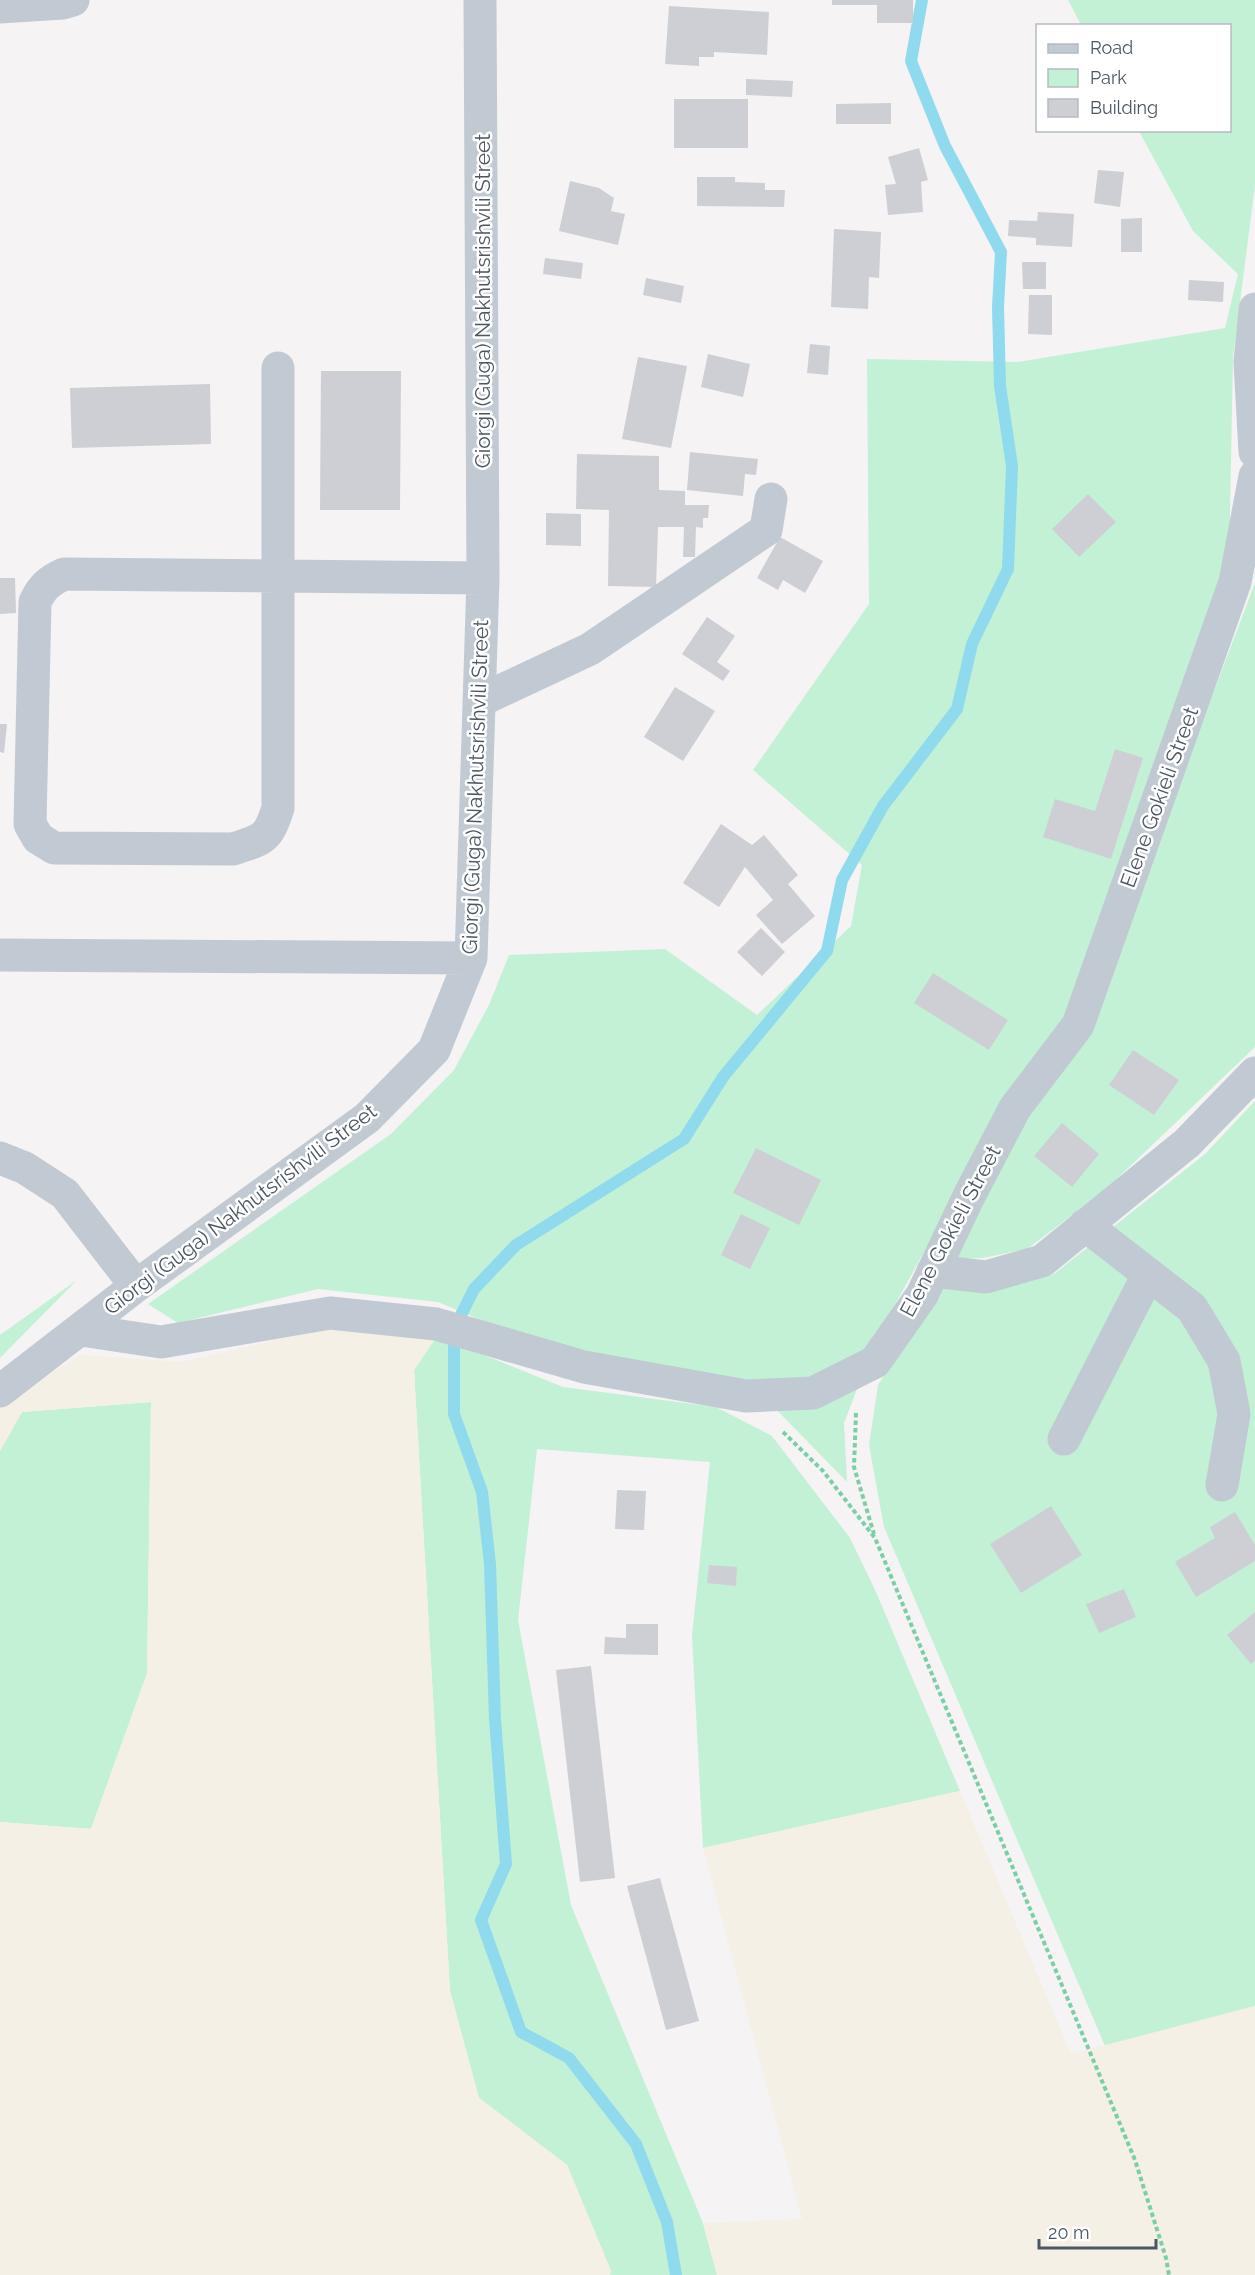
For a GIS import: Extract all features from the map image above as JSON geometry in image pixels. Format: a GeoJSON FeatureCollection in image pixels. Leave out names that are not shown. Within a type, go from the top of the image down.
{"type":"FeatureCollection","features":[{"type":"Feature","properties":{"kind":"street"},"geometry":{"type":"LineString","coordinates":[[0,7],[63,3],[73,0]]}},
{"type":"Feature","properties":{"kind":"street","name":"Giorgi (Guga) Nakhutsrishvili Street"},"geometry":{"type":"LineString","coordinates":[[0,1391],[136,1286],[367,1118],[434,1050],[471,958],[483,578],[480,0]]}},
{"type":"Feature","properties":{"kind":"street"},"geometry":{"type":"LineString","coordinates":[[1255,309],[1250,362],[1255,452]]}},
{"type":"Feature","properties":{"kind":"street"},"geometry":{"type":"LineString","coordinates":[[278,368],[280,576],[278,808],[271,830],[258,841],[233,849],[54,848],[38,838],[30,824],[34,602],[41,589],[51,581],[64,574],[280,576],[483,578]]}},
{"type":"Feature","properties":{"kind":"street","name":"Elene Gokieli Street"},"geometry":{"type":"LineString","coordinates":[[81,1330],[161,1342],[330,1313],[436,1324],[584,1367],[746,1395],[813,1393],[875,1362],[922,1295],[969,1196],[1015,1108],[1078,1025],[1235,582],[1255,476]]}},
{"type":"Feature","properties":{"kind":"street"},"geometry":{"type":"LineString","coordinates":[[479,700],[590,650],[757,537],[766,530],[771,500]]}},
{"type":"Feature","properties":{"kind":"street"},"geometry":{"type":"LineString","coordinates":[[0,956],[471,958]]}},
{"type":"Feature","properties":{"kind":"street"},"geometry":{"type":"LineString","coordinates":[[933,1271],[986,1277],[1042,1261],[1187,1143],[1255,1073]]}},
{"type":"Feature","properties":{"kind":"street"},"geometry":{"type":"LineString","coordinates":[[0,1158],[25,1168],[65,1194],[136,1286]]}},
{"type":"Feature","properties":{"kind":"street"},"geometry":{"type":"LineString","coordinates":[[1085,1226],[1192,1308],[1224,1361],[1234,1414],[1222,1485]]}},
{"type":"Feature","properties":{"kind":"street"},"geometry":{"type":"LineString","coordinates":[[1064,1439],[1148,1275]]}},
{"type":"Feature","properties":{"kind":"path"},"geometry":{"type":"LineString","coordinates":[[875,1362],[856,1413],[854,1467],[875,1538],[1135,2160],[1166,2258],[1169,2275]]}},
{"type":"Feature","properties":{"kind":"path"},"geometry":{"type":"LineString","coordinates":[[746,1395],[823,1470],[875,1538]]}},
{"type":"Feature","properties":{"kind":"green space"},"geometry":{"type":"Polygon","coordinates":[[[1068,0],[1255,0],[1255,185],[1233,357],[1229,566],[1066,1021],[930,1241],[870,1350],[812,1378],[747,1383],[551,1350],[438,1302],[318,1289],[178,1323],[148,1304],[391,1134],[454,1070],[489,1005],[509,955],[665,949],[757,1015],[851,926],[862,865],[753,770],[869,604],[867,359],[1018,362],[1225,328],[1238,274],[1193,231],[1140,132],[1231,132],[1231,24],[1080,24],[1068,0]]]}},
{"type":"Feature","properties":{"kind":"green space"},"geometry":{"type":"Polygon","coordinates":[[[1255,583],[1255,1047],[1104,1191],[1027,1249],[983,1258],[953,1259],[1201,725],[1255,583]]]}},
{"type":"Feature","properties":{"kind":"green space"},"geometry":{"type":"Polygon","coordinates":[[[1255,1101],[1255,2006],[1105,2046],[884,1527],[869,1445],[878,1385],[939,1289],[984,1288],[1054,1274],[1205,1154],[1255,1101]]]}},
{"type":"Feature","properties":{"kind":"green space"},"geometry":{"type":"Polygon","coordinates":[[[77,1280],[0,1358],[0,1335],[77,1280]]]}},
{"type":"Feature","properties":{"kind":"green space"},"geometry":{"type":"Polygon","coordinates":[[[437,1336],[563,1387],[716,1407],[772,1436],[850,1538],[876,1592],[960,1791],[703,1848],[692,1636],[710,1462],[537,1449],[518,1620],[571,1905],[703,2223],[717,2275],[610,2275],[611,2271],[567,2165],[479,2098],[450,1991],[414,1370],[437,1336]]]}},
{"type":"Feature","properties":{"kind":"green space"},"geometry":{"type":"Polygon","coordinates":[[[861,1379],[844,1423],[847,1482],[769,1402],[861,1379]]]}},
{"type":"Feature","properties":{"kind":"green space"},"geometry":{"type":"Polygon","coordinates":[[[151,1402],[147,1674],[91,1829],[0,1822],[0,1451],[22,1412],[151,1402]]]}},
{"type":"Feature","properties":{"kind":"sand"},"geometry":{"type":"Polygon","coordinates":[[[321,1329],[437,1336],[414,1370],[450,1991],[479,2098],[567,2165],[611,2271],[610,2275],[0,2275],[0,1822],[91,1829],[147,1673],[151,1402],[22,1412],[0,1451],[0,1407],[79,1355],[182,1362],[321,1329]]]}},
{"type":"Feature","properties":{"kind":"sand"},"geometry":{"type":"Polygon","coordinates":[[[960,1791],[1071,2054],[1255,2006],[1255,2275],[717,2275],[703,2223],[802,2219],[703,1848],[960,1791]]]}},
{"type":"Feature","properties":{"kind":"building"},"geometry":{"type":"Polygon","coordinates":[[[832,0],[913,0],[913,23],[877,23],[877,5],[832,5],[832,0]]]}},
{"type":"Feature","properties":{"kind":"building"},"geometry":{"type":"Polygon","coordinates":[[[669,6],[769,12],[767,55],[714,52],[714,57],[699,57],[699,66],[665,64],[669,6]]]}},
{"type":"Feature","properties":{"kind":"building"},"geometry":{"type":"Polygon","coordinates":[[[746,79],[793,81],[792,97],[746,95],[746,79]]]}},
{"type":"Feature","properties":{"kind":"building"},"geometry":{"type":"Polygon","coordinates":[[[674,99],[748,99],[748,148],[674,148],[674,99]]]}},
{"type":"Feature","properties":{"kind":"building"},"geometry":{"type":"Polygon","coordinates":[[[891,103],[891,124],[836,124],[836,104],[891,103]]]}},
{"type":"Feature","properties":{"kind":"building"},"geometry":{"type":"Polygon","coordinates":[[[919,148],[928,180],[921,182],[923,212],[888,215],[885,185],[896,184],[888,157],[919,148]]]}},
{"type":"Feature","properties":{"kind":"building"},"geometry":{"type":"Polygon","coordinates":[[[1098,170],[1124,172],[1120,207],[1094,203],[1098,170]]]}},
{"type":"Feature","properties":{"kind":"building"},"geometry":{"type":"Polygon","coordinates":[[[697,177],[735,177],[735,182],[765,183],[765,190],[785,190],[784,207],[697,206],[697,177]]]}},
{"type":"Feature","properties":{"kind":"building"},"geometry":{"type":"Polygon","coordinates":[[[570,181],[599,188],[614,198],[611,211],[625,214],[618,245],[559,231],[570,181]]]}},
{"type":"Feature","properties":{"kind":"building"},"geometry":{"type":"Polygon","coordinates":[[[1038,212],[1074,214],[1072,247],[1036,245],[1036,238],[1008,236],[1009,220],[1037,221],[1038,212]]]}},
{"type":"Feature","properties":{"kind":"building"},"geometry":{"type":"Polygon","coordinates":[[[1142,218],[1142,252],[1121,252],[1121,219],[1142,218]]]}},
{"type":"Feature","properties":{"kind":"building"},"geometry":{"type":"Polygon","coordinates":[[[834,229],[881,232],[879,278],[869,277],[868,309],[831,307],[834,229]]]}},
{"type":"Feature","properties":{"kind":"building"},"geometry":{"type":"Polygon","coordinates":[[[545,258],[583,263],[581,279],[543,274],[545,258]]]}},
{"type":"Feature","properties":{"kind":"building"},"geometry":{"type":"Polygon","coordinates":[[[1022,262],[1046,262],[1046,289],[1023,289],[1022,262]]]}},
{"type":"Feature","properties":{"kind":"building"},"geometry":{"type":"Polygon","coordinates":[[[646,278],[684,286],[681,303],[643,295],[646,278]]]}},
{"type":"Feature","properties":{"kind":"building"},"geometry":{"type":"Polygon","coordinates":[[[1189,280],[1224,282],[1223,302],[1188,300],[1189,280]]]}},
{"type":"Feature","properties":{"kind":"building"},"geometry":{"type":"Polygon","coordinates":[[[1029,295],[1052,295],[1052,335],[1028,334],[1029,295]]]}},
{"type":"Feature","properties":{"kind":"building"},"geometry":{"type":"Polygon","coordinates":[[[810,344],[830,346],[828,375],[807,373],[810,344]]]}},
{"type":"Feature","properties":{"kind":"building"},"geometry":{"type":"Polygon","coordinates":[[[708,354],[750,364],[743,397],[701,387],[708,354]]]}},
{"type":"Feature","properties":{"kind":"building"},"geometry":{"type":"Polygon","coordinates":[[[638,357],[687,366],[671,448],[622,439],[638,357]]]}},
{"type":"Feature","properties":{"kind":"building"},"geometry":{"type":"Polygon","coordinates":[[[321,371],[401,371],[400,510],[320,510],[321,371]]]}},
{"type":"Feature","properties":{"kind":"building"},"geometry":{"type":"Polygon","coordinates":[[[210,384],[211,444],[72,448],[70,388],[210,384]]]}},
{"type":"Feature","properties":{"kind":"building"},"geometry":{"type":"Polygon","coordinates":[[[690,452],[758,459],[756,475],[745,474],[743,496],[687,490],[690,452]]]}},
{"type":"Feature","properties":{"kind":"building"},"geometry":{"type":"Polygon","coordinates":[[[577,454],[659,456],[659,490],[685,491],[685,505],[709,505],[708,518],[703,518],[703,528],[696,527],[695,557],[683,557],[684,527],[658,527],[656,587],[608,586],[609,510],[576,509],[577,454]]]}},
{"type":"Feature","properties":{"kind":"building"},"geometry":{"type":"Polygon","coordinates":[[[1088,494],[1116,522],[1079,557],[1052,529],[1088,494]]]}},
{"type":"Feature","properties":{"kind":"building"},"geometry":{"type":"Polygon","coordinates":[[[546,513],[581,514],[581,546],[546,545],[546,513]]]}},
{"type":"Feature","properties":{"kind":"building"},"geometry":{"type":"Polygon","coordinates":[[[780,537],[823,561],[805,593],[783,580],[778,590],[757,578],[780,537]]]}},
{"type":"Feature","properties":{"kind":"building"},"geometry":{"type":"Polygon","coordinates":[[[0,578],[15,578],[16,613],[0,614],[0,578]]]}},
{"type":"Feature","properties":{"kind":"building"},"geometry":{"type":"Polygon","coordinates":[[[707,617],[735,636],[717,662],[730,671],[723,681],[682,654],[707,617]]]}},
{"type":"Feature","properties":{"kind":"building"},"geometry":{"type":"Polygon","coordinates":[[[675,687],[715,711],[683,761],[644,737],[675,687]]]}},
{"type":"Feature","properties":{"kind":"building"},"geometry":{"type":"Polygon","coordinates":[[[0,724],[7,724],[4,753],[0,752],[0,724]]]}},
{"type":"Feature","properties":{"kind":"building"},"geometry":{"type":"Polygon","coordinates":[[[1115,749],[1143,758],[1111,859],[1043,837],[1055,799],[1095,811],[1115,749]]]}},
{"type":"Feature","properties":{"kind":"building"},"geometry":{"type":"Polygon","coordinates":[[[721,824],[752,845],[764,835],[798,875],[788,884],[815,916],[782,944],[756,915],[773,900],[745,867],[719,907],[683,883],[721,824]]]}},
{"type":"Feature","properties":{"kind":"building"},"geometry":{"type":"Polygon","coordinates":[[[761,928],[785,952],[762,976],[737,952],[761,928]]]}},
{"type":"Feature","properties":{"kind":"building"},"geometry":{"type":"Polygon","coordinates":[[[933,973],[1008,1020],[989,1050],[914,1003],[933,973]]]}},
{"type":"Feature","properties":{"kind":"building"},"geometry":{"type":"Polygon","coordinates":[[[1133,1050],[1179,1080],[1154,1115],[1109,1085],[1133,1050]]]}},
{"type":"Feature","properties":{"kind":"building"},"geometry":{"type":"Polygon","coordinates":[[[1062,1123],[1099,1154],[1072,1187],[1034,1156],[1062,1123]]]}},
{"type":"Feature","properties":{"kind":"building"},"geometry":{"type":"Polygon","coordinates":[[[756,1148],[821,1180],[799,1225],[733,1193],[756,1148]]]}},
{"type":"Feature","properties":{"kind":"building"},"geometry":{"type":"Polygon","coordinates":[[[741,1214],[770,1228],[750,1269],[721,1255],[741,1214]]]}},
{"type":"Feature","properties":{"kind":"building"},"geometry":{"type":"Polygon","coordinates":[[[617,1490],[646,1491],[644,1530],[615,1529],[617,1490]]]}},
{"type":"Feature","properties":{"kind":"building"},"geometry":{"type":"Polygon","coordinates":[[[1051,1506],[1082,1555],[1021,1593],[990,1544],[1051,1506]]]}},
{"type":"Feature","properties":{"kind":"building"},"geometry":{"type":"Polygon","coordinates":[[[1235,1512],[1255,1545],[1255,1561],[1196,1597],[1175,1562],[1215,1538],[1210,1527],[1235,1512]]]}},
{"type":"Feature","properties":{"kind":"building"},"geometry":{"type":"Polygon","coordinates":[[[709,1565],[737,1567],[736,1586],[707,1583],[709,1565]]]}},
{"type":"Feature","properties":{"kind":"building"},"geometry":{"type":"Polygon","coordinates":[[[1124,1589],[1136,1617],[1099,1633],[1086,1604],[1124,1589]]]}},
{"type":"Feature","properties":{"kind":"building"},"geometry":{"type":"Polygon","coordinates":[[[1255,1612],[1255,1661],[1251,1664],[1227,1635],[1255,1612]]]}},
{"type":"Feature","properties":{"kind":"building"},"geometry":{"type":"Polygon","coordinates":[[[626,1624],[658,1624],[658,1655],[604,1654],[605,1637],[626,1638],[626,1624]]]}},
{"type":"Feature","properties":{"kind":"building"},"geometry":{"type":"Polygon","coordinates":[[[591,1666],[615,1878],[580,1882],[556,1670],[591,1666]]]}},
{"type":"Feature","properties":{"kind":"building"},"geometry":{"type":"Polygon","coordinates":[[[660,1878],[699,2021],[666,2030],[627,1886],[660,1878]]]}},
{"type":"Feature","properties":{"kind":"waterway"},"geometry":{"type":"LineString","coordinates":[[676,2275],[667,2222],[636,2144],[569,2058],[521,2032],[481,1920],[506,1864],[495,1719],[490,1564],[482,1492],[454,1414],[454,1329],[474,1289],[516,1245],[684,1139],[723,1077],[827,951],[842,880],[883,806],[957,709],[972,644],[1008,569],[1012,466],[1000,386],[998,307],[1001,252],[945,146],[911,61],[922,0]]}}]}
